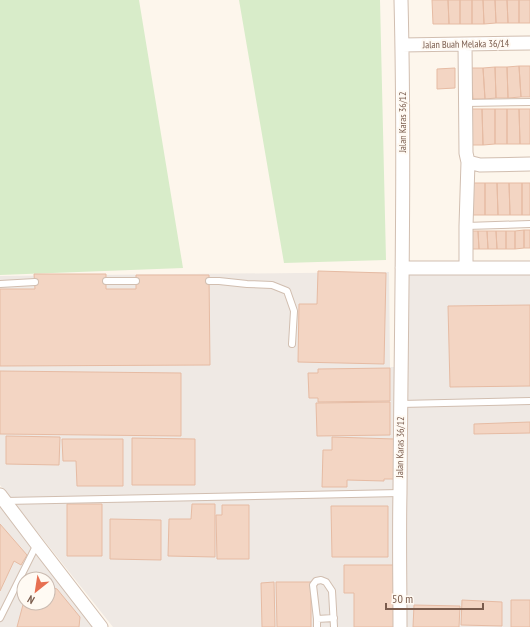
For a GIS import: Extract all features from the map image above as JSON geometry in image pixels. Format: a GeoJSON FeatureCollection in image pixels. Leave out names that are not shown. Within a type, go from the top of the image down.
{"type":"FeatureCollection","features":[{"type":"Feature","properties":{"kind":"street","name":"Jalan Karas 36/12"},"geometry":{"type":"LineString","coordinates":[[400,627],[402,268],[401,0]]}},
{"type":"Feature","properties":{"kind":"street","name":"Jalan Buah Melaka 36/14"},"geometry":{"type":"LineString","coordinates":[[402,45],[530,43]]}},
{"type":"Feature","properties":{"kind":"street"},"geometry":{"type":"LineString","coordinates":[[465,44],[466,153],[468,162],[466,268]]}},
{"type":"Feature","properties":{"kind":"street"},"geometry":{"type":"LineString","coordinates":[[468,162],[480,165],[530,164]]}},
{"type":"Feature","properties":{"kind":"street"},"geometry":{"type":"LineString","coordinates":[[402,268],[530,268]]}},
{"type":"Feature","properties":{"kind":"street"},"geometry":{"type":"LineString","coordinates":[[3,498],[100,626]]}},
{"type":"Feature","properties":{"kind":"lane"},"geometry":{"type":"LineString","coordinates":[[465,103],[530,102]]}},
{"type":"Feature","properties":{"kind":"lane"},"geometry":{"type":"LineString","coordinates":[[466,226],[530,224]]}},
{"type":"Feature","properties":{"kind":"lane"},"geometry":{"type":"LineString","coordinates":[[106,281],[136,281]]}},
{"type":"Feature","properties":{"kind":"lane"},"geometry":{"type":"LineString","coordinates":[[209,281],[272,285],[287,291],[294,311],[292,344]]}},
{"type":"Feature","properties":{"kind":"lane"},"geometry":{"type":"LineString","coordinates":[[0,284],[35,282]]}},
{"type":"Feature","properties":{"kind":"lane"},"geometry":{"type":"LineString","coordinates":[[401,404],[530,401]]}},
{"type":"Feature","properties":{"kind":"lane"},"geometry":{"type":"LineString","coordinates":[[3,498],[400,493]]}},
{"type":"Feature","properties":{"kind":"lane"},"geometry":{"type":"LineString","coordinates":[[0,618],[37,544]]}},
{"type":"Feature","properties":{"kind":"lane"},"geometry":{"type":"LineString","coordinates":[[317,627],[313,585],[316,581],[321,580],[326,582],[332,591],[334,627]]}},
{"type":"Feature","properties":{"kind":"lane"},"geometry":{"type":"LineString","coordinates":[[317,619],[334,618]]}},
{"type":"Feature","properties":{"kind":"shaded area"},"geometry":{"type":"Polygon","coordinates":[[[389,272],[390,367],[396,367],[396,627],[113,627],[0,485],[0,276],[389,272]]]}},
{"type":"Feature","properties":{"kind":"shaded area"},"geometry":{"type":"Polygon","coordinates":[[[407,272],[530,272],[530,627],[407,627],[407,272]]]}},
{"type":"Feature","properties":{"kind":"shaded area"},"geometry":{"type":"Polygon","coordinates":[[[0,504],[51,571],[16,571],[16,611],[56,611],[56,578],[92,627],[0,627],[0,504]]]}},
{"type":"Feature","properties":{"kind":"green space"},"geometry":{"type":"Polygon","coordinates":[[[0,0],[139,0],[183,268],[0,275],[0,0]]]}},
{"type":"Feature","properties":{"kind":"green space"},"geometry":{"type":"Polygon","coordinates":[[[239,0],[380,0],[386,260],[284,263],[239,0]]]}},
{"type":"Feature","properties":{"kind":"building"},"geometry":{"type":"Polygon","coordinates":[[[432,0],[448,0],[449,24],[433,24],[432,0]]]}},
{"type":"Feature","properties":{"kind":"building"},"geometry":{"type":"Polygon","coordinates":[[[448,0],[460,0],[460,24],[449,24],[448,0]]]}},
{"type":"Feature","properties":{"kind":"building"},"geometry":{"type":"Polygon","coordinates":[[[460,0],[472,0],[472,24],[460,24],[460,0]]]}},
{"type":"Feature","properties":{"kind":"building"},"geometry":{"type":"Polygon","coordinates":[[[472,0],[483,0],[484,24],[472,24],[472,0]]]}},
{"type":"Feature","properties":{"kind":"building"},"geometry":{"type":"Polygon","coordinates":[[[483,0],[495,0],[496,23],[484,24],[483,0]]]}},
{"type":"Feature","properties":{"kind":"building"},"geometry":{"type":"Polygon","coordinates":[[[495,0],[507,0],[508,23],[496,23],[495,0]]]}},
{"type":"Feature","properties":{"kind":"building"},"geometry":{"type":"Polygon","coordinates":[[[507,0],[519,0],[519,23],[508,23],[507,0]]]}},
{"type":"Feature","properties":{"kind":"building"},"geometry":{"type":"Polygon","coordinates":[[[519,0],[530,0],[530,23],[519,23],[519,0]]]}},
{"type":"Feature","properties":{"kind":"building"},"geometry":{"type":"Polygon","coordinates":[[[519,66],[521,97],[508,98],[507,67],[519,66]]]}},
{"type":"Feature","properties":{"kind":"building"},"geometry":{"type":"Polygon","coordinates":[[[519,66],[530,66],[530,97],[521,97],[519,66]]]}},
{"type":"Feature","properties":{"kind":"building"},"geometry":{"type":"Polygon","coordinates":[[[495,67],[496,98],[485,99],[483,68],[495,67]]]}},
{"type":"Feature","properties":{"kind":"building"},"geometry":{"type":"Polygon","coordinates":[[[495,67],[507,67],[508,98],[496,98],[495,67]]]}},
{"type":"Feature","properties":{"kind":"building"},"geometry":{"type":"Polygon","coordinates":[[[455,68],[455,88],[437,89],[437,69],[455,68]]]}},
{"type":"Feature","properties":{"kind":"building"},"geometry":{"type":"Polygon","coordinates":[[[471,68],[483,68],[485,99],[473,99],[471,68]]]}},
{"type":"Feature","properties":{"kind":"building"},"geometry":{"type":"Polygon","coordinates":[[[470,109],[482,109],[483,145],[471,145],[470,109]]]}},
{"type":"Feature","properties":{"kind":"building"},"geometry":{"type":"Polygon","coordinates":[[[482,109],[495,109],[495,144],[483,145],[482,109]]]}},
{"type":"Feature","properties":{"kind":"building"},"geometry":{"type":"Polygon","coordinates":[[[495,109],[507,109],[507,144],[495,144],[495,109]]]}},
{"type":"Feature","properties":{"kind":"building"},"geometry":{"type":"Polygon","coordinates":[[[507,109],[519,109],[520,144],[507,144],[507,109]]]}},
{"type":"Feature","properties":{"kind":"building"},"geometry":{"type":"Polygon","coordinates":[[[519,109],[530,109],[530,144],[520,144],[519,109]]]}},
{"type":"Feature","properties":{"kind":"building"},"geometry":{"type":"Polygon","coordinates":[[[472,183],[485,183],[485,215],[473,215],[472,183]]]}},
{"type":"Feature","properties":{"kind":"building"},"geometry":{"type":"Polygon","coordinates":[[[485,183],[497,183],[498,215],[485,215],[485,183]]]}},
{"type":"Feature","properties":{"kind":"building"},"geometry":{"type":"Polygon","coordinates":[[[497,183],[509,183],[510,215],[498,215],[497,183]]]}},
{"type":"Feature","properties":{"kind":"building"},"geometry":{"type":"Polygon","coordinates":[[[509,183],[522,183],[522,215],[510,215],[509,183]]]}},
{"type":"Feature","properties":{"kind":"building"},"geometry":{"type":"Polygon","coordinates":[[[522,183],[530,183],[530,215],[522,215],[522,183]]]}},
{"type":"Feature","properties":{"kind":"building"},"geometry":{"type":"Polygon","coordinates":[[[524,230],[530,230],[530,248],[524,248],[524,230]]]}},
{"type":"Feature","properties":{"kind":"building"},"geometry":{"type":"Polygon","coordinates":[[[524,230],[524,248],[515,249],[515,231],[524,230]]]}},
{"type":"Feature","properties":{"kind":"building"},"geometry":{"type":"Polygon","coordinates":[[[469,231],[478,231],[479,249],[470,249],[469,231]]]}},
{"type":"Feature","properties":{"kind":"building"},"geometry":{"type":"Polygon","coordinates":[[[478,231],[487,231],[488,249],[479,249],[478,231]]]}},
{"type":"Feature","properties":{"kind":"building"},"geometry":{"type":"Polygon","coordinates":[[[487,231],[496,231],[497,249],[488,249],[487,231]]]}},
{"type":"Feature","properties":{"kind":"building"},"geometry":{"type":"Polygon","coordinates":[[[496,231],[506,231],[506,249],[497,249],[496,231]]]}},
{"type":"Feature","properties":{"kind":"building"},"geometry":{"type":"Polygon","coordinates":[[[506,231],[515,231],[515,249],[506,249],[506,231]]]}},
{"type":"Feature","properties":{"kind":"building"},"geometry":{"type":"Polygon","coordinates":[[[318,271],[386,273],[384,364],[298,362],[299,304],[317,304],[318,271]]]}},
{"type":"Feature","properties":{"kind":"building"},"geometry":{"type":"Polygon","coordinates":[[[34,274],[106,274],[106,289],[136,289],[136,275],[209,275],[210,365],[0,366],[0,289],[35,289],[34,274]]]}},
{"type":"Feature","properties":{"kind":"building"},"geometry":{"type":"Polygon","coordinates":[[[530,305],[530,386],[450,387],[448,306],[530,305]]]}},
{"type":"Feature","properties":{"kind":"building"},"geometry":{"type":"Polygon","coordinates":[[[390,368],[390,401],[318,402],[318,398],[309,398],[308,373],[318,373],[318,369],[390,368]]]}},
{"type":"Feature","properties":{"kind":"building"},"geometry":{"type":"Polygon","coordinates":[[[0,371],[181,373],[181,436],[0,434],[0,371]]]}},
{"type":"Feature","properties":{"kind":"building"},"geometry":{"type":"Polygon","coordinates":[[[390,402],[390,435],[317,436],[316,403],[390,402]]]}},
{"type":"Feature","properties":{"kind":"building"},"geometry":{"type":"Polygon","coordinates":[[[530,422],[530,433],[474,434],[474,424],[530,422]]]}},
{"type":"Feature","properties":{"kind":"building"},"geometry":{"type":"Polygon","coordinates":[[[6,436],[60,437],[59,465],[6,464],[6,436]]]}},
{"type":"Feature","properties":{"kind":"building"},"geometry":{"type":"Polygon","coordinates":[[[332,437],[395,439],[394,479],[384,479],[384,481],[347,480],[347,487],[322,487],[323,450],[332,450],[332,437]]]}},
{"type":"Feature","properties":{"kind":"building"},"geometry":{"type":"Polygon","coordinates":[[[132,438],[195,439],[195,485],[132,485],[132,438]]]}},
{"type":"Feature","properties":{"kind":"building"},"geometry":{"type":"Polygon","coordinates":[[[62,439],[123,439],[123,486],[77,486],[76,461],[63,461],[62,439]]]}},
{"type":"Feature","properties":{"kind":"building"},"geometry":{"type":"Polygon","coordinates":[[[67,504],[102,504],[102,556],[67,556],[67,504]]]}},
{"type":"Feature","properties":{"kind":"building"},"geometry":{"type":"Polygon","coordinates":[[[192,504],[215,504],[215,557],[168,556],[169,519],[191,519],[192,504]]]}},
{"type":"Feature","properties":{"kind":"building"},"geometry":{"type":"Polygon","coordinates":[[[222,505],[249,505],[249,559],[217,559],[216,515],[222,515],[222,505]]]}},
{"type":"Feature","properties":{"kind":"building"},"geometry":{"type":"Polygon","coordinates":[[[331,506],[388,506],[388,557],[332,557],[331,506]]]}},
{"type":"Feature","properties":{"kind":"building"},"geometry":{"type":"Polygon","coordinates":[[[110,519],[161,520],[161,560],[110,559],[110,519]]]}},
{"type":"Feature","properties":{"kind":"building"},"geometry":{"type":"Polygon","coordinates":[[[0,524],[27,555],[21,565],[14,561],[0,591],[0,524]]]}},
{"type":"Feature","properties":{"kind":"building"},"geometry":{"type":"Polygon","coordinates":[[[344,565],[394,565],[394,627],[354,627],[354,593],[344,593],[344,565]]]}},
{"type":"Feature","properties":{"kind":"building"},"geometry":{"type":"Polygon","coordinates":[[[274,582],[275,627],[262,627],[261,583],[274,582]]]}},
{"type":"Feature","properties":{"kind":"building"},"geometry":{"type":"Polygon","coordinates":[[[276,582],[311,582],[311,627],[277,627],[276,582]]]}},
{"type":"Feature","properties":{"kind":"building"},"geometry":{"type":"Polygon","coordinates":[[[56,589],[80,617],[79,627],[17,627],[21,611],[56,611],[56,589]]]}},
{"type":"Feature","properties":{"kind":"building"},"geometry":{"type":"Polygon","coordinates":[[[462,600],[502,602],[502,626],[461,625],[462,600]]]}},
{"type":"Feature","properties":{"kind":"building"},"geometry":{"type":"Polygon","coordinates":[[[511,600],[530,600],[530,627],[511,627],[511,600]]]}},
{"type":"Feature","properties":{"kind":"building"},"geometry":{"type":"Polygon","coordinates":[[[414,605],[460,606],[459,627],[413,627],[414,605]]]}}]}
